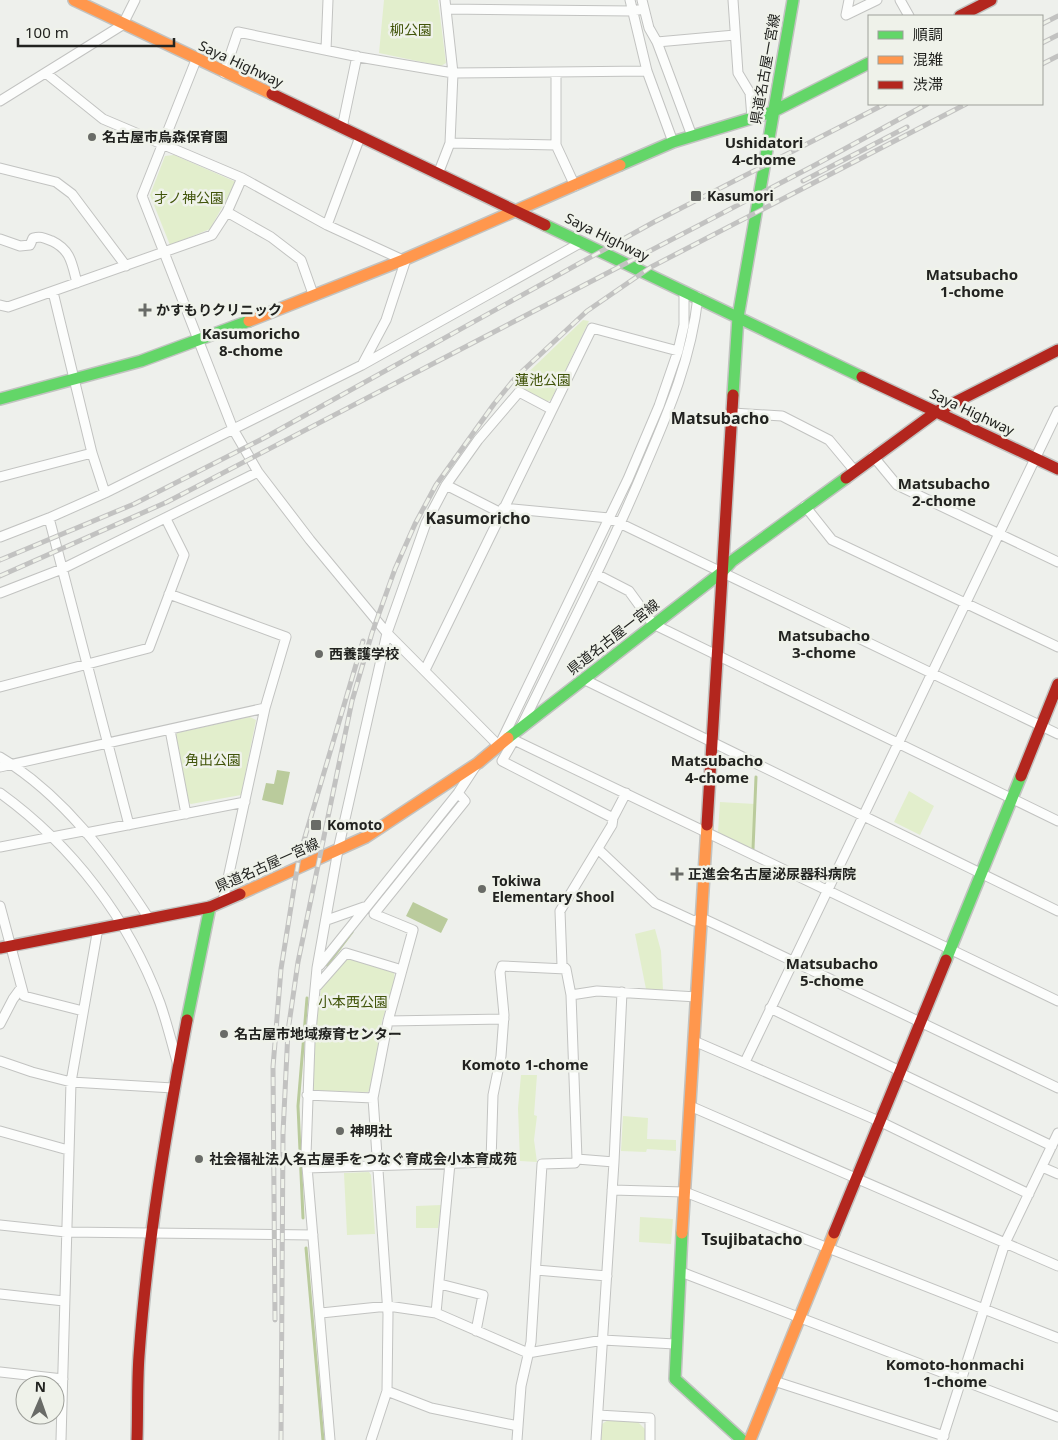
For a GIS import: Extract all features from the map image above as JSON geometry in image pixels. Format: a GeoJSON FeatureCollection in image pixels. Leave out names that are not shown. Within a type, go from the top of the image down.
{"type":"FeatureCollection","features":[{"type":"Feature","properties":{"kind":"street","name":"Saya Highway"},"geometry":{"type":"LineString","coordinates":[[74,0],[196,60],[518,211],[936,412],[1058,468]]}},
{"type":"Feature","properties":{"kind":"street"},"geometry":{"type":"LineString","coordinates":[[0,102],[124,24],[135,0]]}},
{"type":"Feature","properties":{"kind":"street"},"geometry":{"type":"LineString","coordinates":[[326,50],[328,0]]}},
{"type":"Feature","properties":{"kind":"street"},"geometry":{"type":"LineString","coordinates":[[630,0],[647,70],[673,142]]}},
{"type":"Feature","properties":{"kind":"street"},"geometry":{"type":"LineString","coordinates":[[733,0],[738,73],[750,93],[752,118]]}},
{"type":"Feature","properties":{"kind":"street","name":"県道名古屋一宮線"},"geometry":{"type":"LineString","coordinates":[[5,947],[210,907],[366,836],[478,763],[512,738],[521,726],[722,572],[738,317],[772,112],[793,0]]}},
{"type":"Feature","properties":{"kind":"street"},"geometry":{"type":"LineString","coordinates":[[849,0],[846,15],[877,0]]}},
{"type":"Feature","properties":{"kind":"street"},"geometry":{"type":"LineString","coordinates":[[900,0],[908,15]]}},
{"type":"Feature","properties":{"kind":"street"},"geometry":{"type":"LineString","coordinates":[[962,15],[991,0]]}},
{"type":"Feature","properties":{"kind":"street"},"geometry":{"type":"LineString","coordinates":[[438,174],[450,143],[453,73],[445,4],[632,11],[643,4],[649,28],[657,42],[692,136]]}},
{"type":"Feature","properties":{"kind":"street"},"geometry":{"type":"LineString","coordinates":[[224,73],[238,32],[453,73],[647,70]]}},
{"type":"Feature","properties":{"kind":"street"},"geometry":{"type":"LineString","coordinates":[[657,42],[735,35]]}},
{"type":"Feature","properties":{"kind":"street"},"geometry":{"type":"LineString","coordinates":[[342,128],[357,56]]}},
{"type":"Feature","properties":{"kind":"street"},"geometry":{"type":"LineString","coordinates":[[196,60],[142,196],[233,429],[258,472],[310,540],[387,633],[499,746],[609,518],[659,406],[678,351],[684,325],[684,291]]}},
{"type":"Feature","properties":{"kind":"street"},"geometry":{"type":"LineString","coordinates":[[0,399],[142,361],[199,341],[313,294],[404,260],[673,142],[772,112],[868,64]]}},
{"type":"Feature","properties":{"kind":"street"},"geometry":{"type":"LineString","coordinates":[[556,72],[556,145],[575,186]]}},
{"type":"Feature","properties":{"kind":"street"},"geometry":{"type":"LineString","coordinates":[[47,74],[103,119],[242,178],[327,225],[404,260]]}},
{"type":"Feature","properties":{"kind":"street"},"geometry":{"type":"LineString","coordinates":[[327,225],[360,137]]}},
{"type":"Feature","properties":{"kind":"street"},"geometry":{"type":"LineString","coordinates":[[450,143],[556,145]]}},
{"type":"Feature","properties":{"kind":"street"},"geometry":{"type":"LineString","coordinates":[[0,168],[56,182],[72,194],[126,266]]}},
{"type":"Feature","properties":{"kind":"street"},"geometry":{"type":"LineString","coordinates":[[0,305],[8,307],[212,235],[227,212],[242,178]]}},
{"type":"Feature","properties":{"kind":"street"},"geometry":{"type":"LineString","coordinates":[[227,212],[271,237],[300,260],[313,294]]}},
{"type":"Feature","properties":{"kind":"street"},"geometry":{"type":"LineString","coordinates":[[0,239],[20,246],[30,245],[33,238],[41,236],[62,246],[69,255],[77,283]]}},
{"type":"Feature","properties":{"kind":"street"},"geometry":{"type":"LineString","coordinates":[[0,537],[105,493],[362,365],[582,242]]}},
{"type":"Feature","properties":{"kind":"street"},"geometry":{"type":"LineString","coordinates":[[362,365],[386,320],[404,260]]}},
{"type":"Feature","properties":{"kind":"street"},"geometry":{"type":"LineString","coordinates":[[53,292],[92,452],[105,493]]}},
{"type":"Feature","properties":{"kind":"street"},"geometry":{"type":"LineString","coordinates":[[521,726],[621,524],[683,374],[695,326],[698,298]]}},
{"type":"Feature","properties":{"kind":"street"},"geometry":{"type":"LineString","coordinates":[[425,670],[592,328],[678,351]]}},
{"type":"Feature","properties":{"kind":"street"},"geometry":{"type":"LineString","coordinates":[[742,1440],[674,1379],[722,572],[732,561],[805,506],[936,412],[1058,350]]}},
{"type":"Feature","properties":{"kind":"street"},"geometry":{"type":"LineString","coordinates":[[330,1440],[307,1168],[307,1095],[317,968],[338,850],[387,633],[426,523],[446,485],[478,440],[519,392],[551,409]]}},
{"type":"Feature","properties":{"kind":"street"},"geometry":{"type":"LineString","coordinates":[[744,1062],[1058,412]]}},
{"type":"Feature","properties":{"kind":"street"},"geometry":{"type":"LineString","coordinates":[[732,413],[782,416],[829,440],[854,470]]}},
{"type":"Feature","properties":{"kind":"street"},"geometry":{"type":"LineString","coordinates":[[0,477],[92,452]]}},
{"type":"Feature","properties":{"kind":"street"},"geometry":{"type":"LineString","coordinates":[[873,456],[897,486],[1058,562]]}},
{"type":"Feature","properties":{"kind":"street"},"geometry":{"type":"LineString","coordinates":[[0,593],[62,569],[258,472]]}},
{"type":"Feature","properties":{"kind":"street"},"geometry":{"type":"LineString","coordinates":[[446,485],[502,510],[609,518],[1058,734]]}},
{"type":"Feature","properties":{"kind":"street"},"geometry":{"type":"LineString","coordinates":[[805,506],[832,540],[966,602],[1058,648]]}},
{"type":"Feature","properties":{"kind":"street"},"geometry":{"type":"LineString","coordinates":[[49,518],[129,825]]}},
{"type":"Feature","properties":{"kind":"street"},"geometry":{"type":"LineString","coordinates":[[0,686],[149,648],[184,555],[166,519]]}},
{"type":"Feature","properties":{"kind":"street"},"geometry":{"type":"LineString","coordinates":[[596,574],[629,591],[653,624],[898,745],[1058,821]]}},
{"type":"Feature","properties":{"kind":"street"},"geometry":{"type":"LineString","coordinates":[[169,594],[286,637],[265,708],[223,901]]}},
{"type":"Feature","properties":{"kind":"street"},"geometry":{"type":"LineString","coordinates":[[583,679],[1058,911]]}},
{"type":"Feature","properties":{"kind":"street"},"geometry":{"type":"LineString","coordinates":[[750,1440],[1058,684]]}},
{"type":"Feature","properties":{"kind":"street"},"geometry":{"type":"LineString","coordinates":[[0,767],[265,708]]}},
{"type":"Feature","properties":{"kind":"street"},"geometry":{"type":"LineString","coordinates":[[170,730],[186,814]]}},
{"type":"Feature","properties":{"kind":"street"},"geometry":{"type":"LineString","coordinates":[[613,818],[502,761],[512,738],[1058,1001]]}},
{"type":"Feature","properties":{"kind":"street"},"geometry":{"type":"LineString","coordinates":[[0,757],[39,785],[85,832],[124,880],[148,918]]}},
{"type":"Feature","properties":{"kind":"street"},"geometry":{"type":"LineString","coordinates":[[317,968],[365,906],[458,793],[478,763]]}},
{"type":"Feature","properties":{"kind":"street"},"geometry":{"type":"LineString","coordinates":[[0,793],[25,811],[51,837],[92,882],[121,923],[159,1002],[178,1066]]}},
{"type":"Feature","properties":{"kind":"street"},"geometry":{"type":"LineString","coordinates":[[370,1440],[387,1391],[388,1306],[373,1098],[388,1021],[413,930],[374,914],[465,802],[458,793]]}},
{"type":"Feature","properties":{"kind":"street"},"geometry":{"type":"LineString","coordinates":[[517,1440],[521,1386],[531,1342],[542,1164],[575,1163],[577,1159],[571,995],[566,969],[562,965],[560,911],[612,825],[613,818],[626,793]]}},
{"type":"Feature","properties":{"kind":"street"},"geometry":{"type":"LineString","coordinates":[[0,847],[129,825],[245,802]]}},
{"type":"Feature","properties":{"kind":"street"},"geometry":{"type":"LineString","coordinates":[[598,849],[655,902],[694,921],[702,918],[794,960],[1058,1088]]}},
{"type":"Feature","properties":{"kind":"street"},"geometry":{"type":"LineString","coordinates":[[0,906],[5,947],[24,996],[83,1011]]}},
{"type":"Feature","properties":{"kind":"street"},"geometry":{"type":"LineString","coordinates":[[327,920],[365,906]]}},
{"type":"Feature","properties":{"kind":"street"},"geometry":{"type":"LineString","coordinates":[[137,1440],[140,1346],[151,1233],[173,1088],[210,907]]}},
{"type":"Feature","properties":{"kind":"street"},"geometry":{"type":"LineString","coordinates":[[63,1375],[71,1082],[98,928]]}},
{"type":"Feature","properties":{"kind":"street"},"geometry":{"type":"LineString","coordinates":[[317,986],[346,953],[402,970]]}},
{"type":"Feature","properties":{"kind":"street"},"geometry":{"type":"LineString","coordinates":[[307,1168],[491,1162],[493,1095],[501,1056],[504,1019],[500,972],[502,966],[566,969]]}},
{"type":"Feature","properties":{"kind":"street"},"geometry":{"type":"LineString","coordinates":[[0,1024],[12,998],[21,988]]}},
{"type":"Feature","properties":{"kind":"street"},"geometry":{"type":"LineString","coordinates":[[571,995],[597,991],[697,997]]}},
{"type":"Feature","properties":{"kind":"street"},"geometry":{"type":"LineString","coordinates":[[596,1440],[614,1162],[622,992]]}},
{"type":"Feature","properties":{"kind":"street"},"geometry":{"type":"LineString","coordinates":[[770,1008],[1052,1146]]}},
{"type":"Feature","properties":{"kind":"street"},"geometry":{"type":"LineString","coordinates":[[388,1021],[504,1019]]}},
{"type":"Feature","properties":{"kind":"street"},"geometry":{"type":"LineString","coordinates":[[694,1040],[881,1122],[1029,1194]]}},
{"type":"Feature","properties":{"kind":"street"},"geometry":{"type":"LineString","coordinates":[[0,1061],[71,1082],[173,1088]]}},
{"type":"Feature","properties":{"kind":"street"},"geometry":{"type":"LineString","coordinates":[[307,1095],[373,1098]]}},
{"type":"Feature","properties":{"kind":"street"},"geometry":{"type":"LineString","coordinates":[[690,1106],[1058,1266]]}},
{"type":"Feature","properties":{"kind":"street"},"geometry":{"type":"LineString","coordinates":[[0,1131],[68,1150]]}},
{"type":"Feature","properties":{"kind":"street"},"geometry":{"type":"LineString","coordinates":[[774,1381],[943,1438],[1005,1243],[1058,1133]]}},
{"type":"Feature","properties":{"kind":"street"},"geometry":{"type":"LineString","coordinates":[[577,1159],[614,1162]]}},
{"type":"Feature","properties":{"kind":"street"},"geometry":{"type":"LineString","coordinates":[[436,1314],[450,1163]]}},
{"type":"Feature","properties":{"kind":"street"},"geometry":{"type":"LineString","coordinates":[[1042,1167],[1058,1174]]}},
{"type":"Feature","properties":{"kind":"street"},"geometry":{"type":"LineString","coordinates":[[612,1190],[685,1192],[1058,1338]]}},
{"type":"Feature","properties":{"kind":"street"},"geometry":{"type":"LineString","coordinates":[[0,1225],[66,1232],[313,1234]]}},
{"type":"Feature","properties":{"kind":"street"},"geometry":{"type":"LineString","coordinates":[[536,1270],[607,1276]]}},
{"type":"Feature","properties":{"kind":"street"},"geometry":{"type":"LineString","coordinates":[[681,1272],[1058,1417]]}},
{"type":"Feature","properties":{"kind":"street"},"geometry":{"type":"LineString","coordinates":[[440,1284],[483,1295],[476,1331]]}},
{"type":"Feature","properties":{"kind":"street"},"geometry":{"type":"LineString","coordinates":[[0,1294],[64,1301]]}},
{"type":"Feature","properties":{"kind":"street"},"geometry":{"type":"LineString","coordinates":[[320,1313],[388,1306],[436,1314],[528,1354],[603,1340],[675,1344]]}},
{"type":"Feature","properties":{"kind":"street"},"geometry":{"type":"LineString","coordinates":[[0,1372],[27,1375]]}},
{"type":"Feature","properties":{"kind":"street"},"geometry":{"type":"LineString","coordinates":[[387,1391],[431,1408],[518,1426]]}},
{"type":"Feature","properties":{"kind":"street"},"geometry":{"type":"LineString","coordinates":[[598,1415],[650,1418],[650,1440]]}},
{"type":"Feature","properties":{"kind":"street"},"geometry":{"type":"LineString","coordinates":[[61,1425],[61,1440]]}},
{"type":"Feature","properties":{"kind":"green space","name":"柳公園"},"geometry":{"type":"Polygon","coordinates":[[[384,0],[438,0],[446,63],[441,66],[379,53],[384,0]]]}},
{"type":"Feature","properties":{"kind":"green space","name":"才ノ神公園"},"geometry":{"type":"Polygon","coordinates":[[[174,155],[236,182],[210,229],[170,245],[150,195],[165,156],[174,155]]]}},
{"type":"Feature","properties":{"kind":"green space","name":"蓮池公園"},"geometry":{"type":"Polygon","coordinates":[[[583,320],[589,321],[551,400],[545,402],[515,385],[583,320]]]}},
{"type":"Feature","properties":{"kind":"green space","name":"角出公園"},"geometry":{"type":"Polygon","coordinates":[[[250,717],[256,720],[241,795],[191,804],[187,802],[174,738],[177,733],[250,717]]]}},
{"type":"Feature","properties":{"kind":"green space"},"geometry":{"type":"Polygon","coordinates":[[[909,791],[934,806],[920,835],[894,822],[909,791]]]}},
{"type":"Feature","properties":{"kind":"green space"},"geometry":{"type":"Polygon","coordinates":[[[720,802],[755,804],[753,849],[721,836],[718,832],[720,802]]]}},
{"type":"Feature","properties":{"kind":"green space"},"geometry":{"type":"Polygon","coordinates":[[[655,929],[661,951],[663,990],[646,989],[635,934],[655,929]]]}},
{"type":"Feature","properties":{"kind":"green space","name":"小本西公園"},"geometry":{"type":"Polygon","coordinates":[[[348,957],[394,972],[395,980],[382,1021],[371,1086],[368,1092],[314,1091],[310,1084],[313,1044],[321,989],[348,957]]]}},
{"type":"Feature","properties":{"kind":"green space"},"geometry":{"type":"Polygon","coordinates":[[[521,1075],[537,1075],[534,1115],[537,1116],[534,1140],[537,1162],[520,1161],[518,1108],[521,1075]]]}},
{"type":"Feature","properties":{"kind":"green space"},"geometry":{"type":"Polygon","coordinates":[[[623,1116],[648,1118],[647,1139],[676,1140],[676,1151],[647,1149],[646,1152],[621,1151],[623,1116]]]}},
{"type":"Feature","properties":{"kind":"green space"},"geometry":{"type":"Polygon","coordinates":[[[369,1172],[371,1175],[375,1234],[347,1235],[344,1173],[369,1172]]]}},
{"type":"Feature","properties":{"kind":"green space"},"geometry":{"type":"Polygon","coordinates":[[[441,1205],[438,1228],[416,1228],[416,1206],[441,1205]]]}},
{"type":"Feature","properties":{"kind":"green space"},"geometry":{"type":"Polygon","coordinates":[[[640,1217],[673,1219],[671,1244],[639,1242],[640,1217]]]}},
{"type":"Feature","properties":{"kind":"green space"},"geometry":{"type":"Polygon","coordinates":[[[608,1420],[638,1422],[645,1429],[645,1440],[601,1440],[602,1424],[608,1420]]]}},
{"type":"Feature","properties":{"kind":"shaded area"},"geometry":{"type":"Polygon","coordinates":[[[277,770],[290,772],[283,805],[262,800],[266,783],[274,784],[277,770]]]}},
{"type":"Feature","properties":{"kind":"shaded area"},"geometry":{"type":"Polygon","coordinates":[[[413,902],[448,919],[441,933],[406,916],[413,902]]]}},
{"type":"Feature","properties":{"kind":"waterway"},"geometry":{"type":"LineString","coordinates":[[753,849],[756,777]]}},
{"type":"Feature","properties":{"kind":"waterway"},"geometry":{"type":"LineString","coordinates":[[398,875],[458,802]]}},
{"type":"Feature","properties":{"kind":"waterway"},"geometry":{"type":"LineString","coordinates":[[327,965],[352,932]]}},
{"type":"Feature","properties":{"kind":"waterway"},"geometry":{"type":"LineString","coordinates":[[303,1218],[298,1106],[307,998]]}},
{"type":"Feature","properties":{"kind":"waterway"},"geometry":{"type":"LineString","coordinates":[[306,1248],[323,1440]]}},
{"type":"Feature","properties":{"kind":"railway"},"geometry":{"type":"LineString","coordinates":[[1043,24],[1058,16]]}},
{"type":"Feature","properties":{"kind":"railway"},"geometry":{"type":"LineString","coordinates":[[1043,42],[1058,35]]}},
{"type":"Feature","properties":{"kind":"railway"},"geometry":{"type":"LineString","coordinates":[[1043,64],[1058,56]]}},
{"type":"Feature","properties":{"kind":"railway"},"geometry":{"type":"LineString","coordinates":[[0,560],[134,504],[264,438],[654,222],[883,105]]}},
{"type":"Feature","properties":{"kind":"railway"},"geometry":{"type":"LineString","coordinates":[[0,576],[167,502],[815,165],[925,105]]}},
{"type":"Feature","properties":{"kind":"railway"},"geometry":{"type":"LineString","coordinates":[[281,1440],[283,1133],[288,1031],[298,962],[352,701],[372,633],[395,569],[415,524],[436,485],[494,404],[516,377],[587,311],[651,267],[964,105]]}},
{"type":"Feature","properties":{"kind":"railway"},"geometry":{"type":"LineString","coordinates":[[803,181],[907,127]]}},
{"type":"Feature","properties":{"kind":"railway"},"geometry":{"type":"LineString","coordinates":[[275,1320],[273,1067],[281,969],[299,857],[363,641]]}},
{"type":"Feature","properties":{"kind":"traffic: fast"},"geometry":{"type":"LineString","coordinates":[[733,395],[738,317],[793,0]]}},
{"type":"Feature","properties":{"kind":"traffic: fast"},"geometry":{"type":"LineString","coordinates":[[620,165],[673,142],[772,112],[868,64]]}},
{"type":"Feature","properties":{"kind":"traffic: fast"},"geometry":{"type":"LineString","coordinates":[[545,225],[862,377]]}},
{"type":"Feature","properties":{"kind":"traffic: fast"},"geometry":{"type":"LineString","coordinates":[[0,399],[141,361],[249,321]]}},
{"type":"Feature","properties":{"kind":"traffic: fast"},"geometry":{"type":"LineString","coordinates":[[508,738],[722,572],[732,561],[846,478]]}},
{"type":"Feature","properties":{"kind":"traffic: fast"},"geometry":{"type":"LineString","coordinates":[[946,960],[1021,776]]}},
{"type":"Feature","properties":{"kind":"traffic: fast"},"geometry":{"type":"LineString","coordinates":[[187,1020],[210,907]]}},
{"type":"Feature","properties":{"kind":"traffic: fast"},"geometry":{"type":"LineString","coordinates":[[682,1233],[675,1379],[742,1440]]}},
{"type":"Feature","properties":{"kind":"traffic: slow"},"geometry":{"type":"LineString","coordinates":[[74,0],[272,94]]}},
{"type":"Feature","properties":{"kind":"traffic: slow"},"geometry":{"type":"LineString","coordinates":[[249,321],[403,260],[620,165]]}},
{"type":"Feature","properties":{"kind":"traffic: slow"},"geometry":{"type":"LineString","coordinates":[[240,894],[366,837],[478,763],[508,738]]}},
{"type":"Feature","properties":{"kind":"traffic: slow"},"geometry":{"type":"LineString","coordinates":[[682,1233],[707,825]]}},
{"type":"Feature","properties":{"kind":"traffic: slow"},"geometry":{"type":"LineString","coordinates":[[750,1440],[834,1233]]}},
{"type":"Feature","properties":{"kind":"traffic: jam"},"geometry":{"type":"LineString","coordinates":[[962,15],[991,0]]}},
{"type":"Feature","properties":{"kind":"traffic: jam"},"geometry":{"type":"LineString","coordinates":[[272,94],[545,225]]}},
{"type":"Feature","properties":{"kind":"traffic: jam"},"geometry":{"type":"LineString","coordinates":[[846,478],[936,412],[1058,350]]}},
{"type":"Feature","properties":{"kind":"traffic: jam"},"geometry":{"type":"LineString","coordinates":[[862,377],[1058,469]]}},
{"type":"Feature","properties":{"kind":"traffic: jam"},"geometry":{"type":"LineString","coordinates":[[707,825],[733,395]]}},
{"type":"Feature","properties":{"kind":"traffic: jam"},"geometry":{"type":"LineString","coordinates":[[1021,776],[1058,684]]}},
{"type":"Feature","properties":{"kind":"traffic: jam"},"geometry":{"type":"LineString","coordinates":[[0,948],[210,907],[240,894]]}},
{"type":"Feature","properties":{"kind":"traffic: jam"},"geometry":{"type":"LineString","coordinates":[[834,1233],[946,960]]}},
{"type":"Feature","properties":{"kind":"traffic: jam"},"geometry":{"type":"LineString","coordinates":[[137,1440],[138,1366],[147,1271],[165,1145],[187,1020]]}},
{"type":"Feature","properties":{"kind":"place","name":"名古屋市烏森保育園"},"geometry":{"type":"Point","coordinates":[92,137]}},
{"type":"Feature","properties":{"kind":"place","name":"Kasumori"},"geometry":{"type":"Point","coordinates":[696,196]}},
{"type":"Feature","properties":{"kind":"place","name":"かすもりクリニック"},"geometry":{"type":"Point","coordinates":[145,310]}},
{"type":"Feature","properties":{"kind":"place","name":"西養護学校"},"geometry":{"type":"Point","coordinates":[319,654]}},
{"type":"Feature","properties":{"kind":"place","name":"Komoto"},"geometry":{"type":"Point","coordinates":[316,825]}},
{"type":"Feature","properties":{"kind":"place","name":"正進会名古屋泌尿器科病院"},"geometry":{"type":"Point","coordinates":[677,874]}},
{"type":"Feature","properties":{"kind":"place","name":"Tokiwa Elementary Shool"},"geometry":{"type":"Point","coordinates":[482,889]}},
{"type":"Feature","properties":{"kind":"place","name":"名古屋市地域療育センター"},"geometry":{"type":"Point","coordinates":[224,1034]}},
{"type":"Feature","properties":{"kind":"place","name":"神明社"},"geometry":{"type":"Point","coordinates":[340,1131]}},
{"type":"Feature","properties":{"kind":"place","name":"社会福祉法人名古屋手をつなぐ育成会小本育成苑"},"geometry":{"type":"Point","coordinates":[199,1159]}},
{"type":"Feature","properties":{"kind":"district","name":"Ushidatori 4-chome"},"geometry":{"type":"Point","coordinates":[764,152]}},
{"type":"Feature","properties":{"kind":"district","name":"Matsubacho 1-chome"},"geometry":{"type":"Point","coordinates":[972,284]}},
{"type":"Feature","properties":{"kind":"district","name":"Kasumoricho 8-chome"},"geometry":{"type":"Point","coordinates":[251,342]}},
{"type":"Feature","properties":{"kind":"district","name":"Matsubacho"},"geometry":{"type":"Point","coordinates":[720,418]}},
{"type":"Feature","properties":{"kind":"district","name":"Matsubacho 2-chome"},"geometry":{"type":"Point","coordinates":[944,492]}},
{"type":"Feature","properties":{"kind":"district","name":"Kasumoricho"},"geometry":{"type":"Point","coordinates":[478,518]}},
{"type":"Feature","properties":{"kind":"district","name":"Matsubacho 3-chome"},"geometry":{"type":"Point","coordinates":[824,644]}},
{"type":"Feature","properties":{"kind":"district","name":"Matsubacho 4-chome"},"geometry":{"type":"Point","coordinates":[717,770]}},
{"type":"Feature","properties":{"kind":"district","name":"Matsubacho 5-chome"},"geometry":{"type":"Point","coordinates":[832,972]}},
{"type":"Feature","properties":{"kind":"district","name":"Komoto 1-chome"},"geometry":{"type":"Point","coordinates":[525,1065]}},
{"type":"Feature","properties":{"kind":"district","name":"Tsujibatacho"},"geometry":{"type":"Point","coordinates":[752,1239]}},
{"type":"Feature","properties":{"kind":"district","name":"Komoto-honmachi 1-chome"},"geometry":{"type":"Point","coordinates":[955,1374]}}]}
